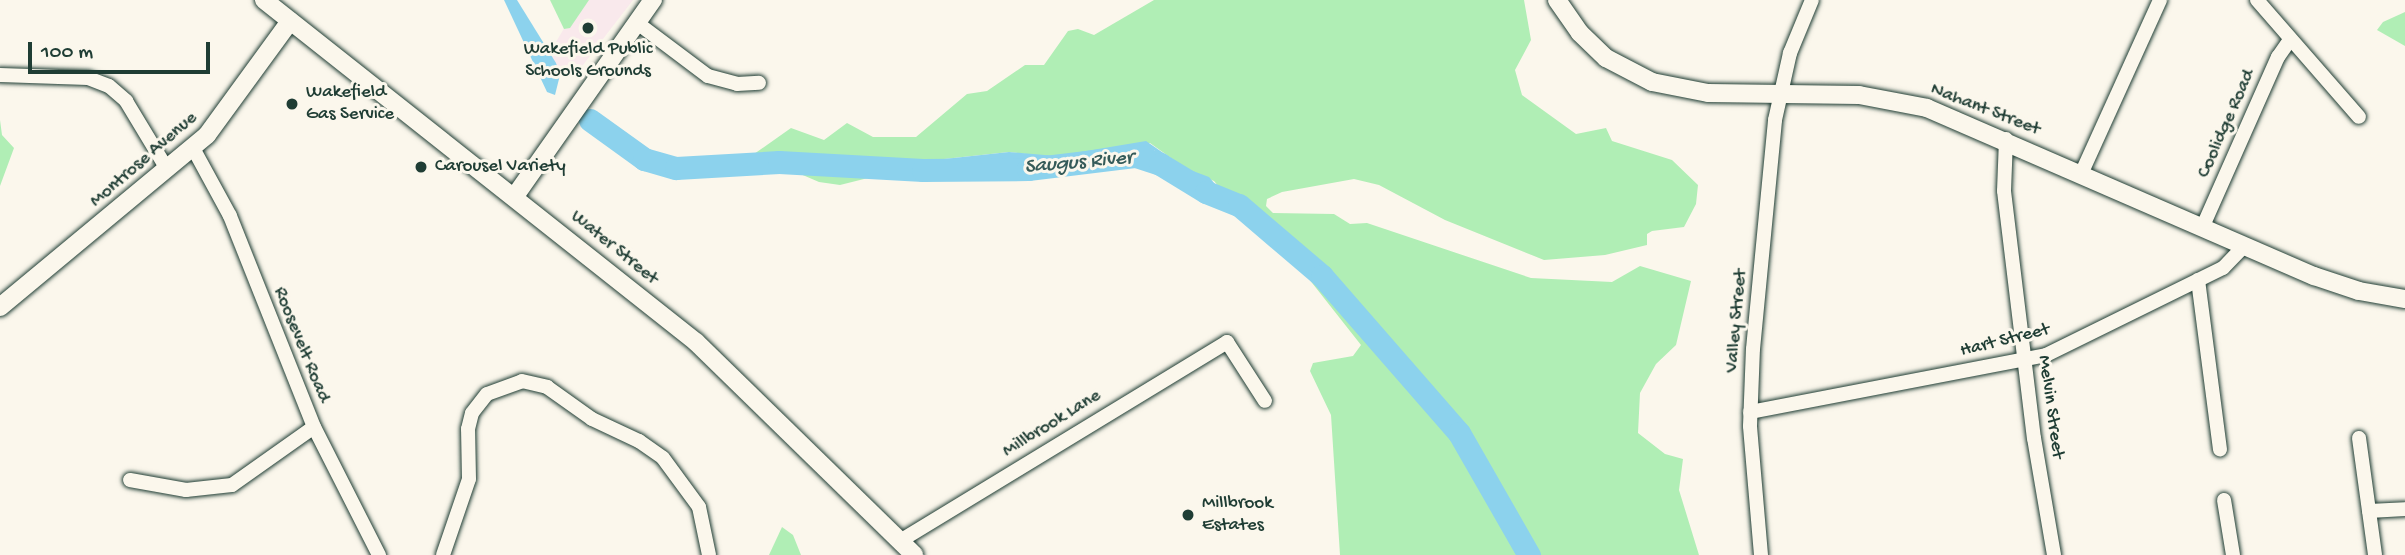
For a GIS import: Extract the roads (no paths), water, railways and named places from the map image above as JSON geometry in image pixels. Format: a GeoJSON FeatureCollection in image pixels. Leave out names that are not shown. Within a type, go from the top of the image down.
{"type":"FeatureCollection","features":[{"type":"Feature","properties":{"kind":"main road","name":"Water Street"},"geometry":{"type":"LineString","coordinates":[[264,0],[515,196],[696,342],[914,555]]}},
{"type":"Feature","properties":{"kind":"main road"},"geometry":{"type":"LineString","coordinates":[[515,196],[653,0]]}},
{"type":"Feature","properties":{"kind":"main road","name":"Nahant Street"},"geometry":{"type":"LineString","coordinates":[[1557,0],[1580,33],[1606,58],[1652,82],[1708,93],[1781,92],[1907,103],[2006,139],[2342,286],[2405,299]]}},
{"type":"Feature","properties":{"kind":"main road","name":"Montrose Avenue"},"geometry":{"type":"LineString","coordinates":[[0,307],[193,148],[228,112],[290,21]]}},
{"type":"Feature","properties":{"kind":"street","name":"Valley Street"},"geometry":{"type":"LineString","coordinates":[[1761,555],[1750,412],[1771,150],[1794,39],[1812,0]]}},
{"type":"Feature","properties":{"kind":"street"},"geometry":{"type":"LineString","coordinates":[[2082,172],[2160,0]]}},
{"type":"Feature","properties":{"kind":"street"},"geometry":{"type":"LineString","coordinates":[[2257,0],[2359,117]]}},
{"type":"Feature","properties":{"kind":"street"},"geometry":{"type":"LineString","coordinates":[[636,22],[708,76],[737,84],[759,83]]}},
{"type":"Feature","properties":{"kind":"street","name":"Coolidge Road"},"geometry":{"type":"LineString","coordinates":[[2203,226],[2278,57],[2290,40]]}},
{"type":"Feature","properties":{"kind":"street"},"geometry":{"type":"LineString","coordinates":[[0,75],[88,78],[109,86],[126,101],[167,169]]}},
{"type":"Feature","properties":{"kind":"street","name":"Melvin Street"},"geometry":{"type":"LineString","coordinates":[[2006,139],[2004,191],[2024,360],[2054,555]]}},
{"type":"Feature","properties":{"kind":"street","name":"Roosevelt Road"},"geometry":{"type":"LineString","coordinates":[[193,148],[234,225],[314,428],[379,555]]}},
{"type":"Feature","properties":{"kind":"street","name":"Hart Street"},"geometry":{"type":"LineString","coordinates":[[1750,412],[2024,360],[2052,352],[2198,280],[2230,262],[2245,245]]}},
{"type":"Feature","properties":{"kind":"street"},"geometry":{"type":"LineString","coordinates":[[2198,280],[2220,450]]}},
{"type":"Feature","properties":{"kind":"street","name":"Millbrook Lane"},"geometry":{"type":"LineString","coordinates":[[900,541],[1227,342],[1265,401]]}},
{"type":"Feature","properties":{"kind":"street"},"geometry":{"type":"LineString","coordinates":[[443,555],[469,479],[468,429],[472,413],[487,394],[522,381],[547,387],[592,419],[639,440],[663,458],[699,507],[709,555]]}},
{"type":"Feature","properties":{"kind":"street"},"geometry":{"type":"LineString","coordinates":[[130,480],[186,490],[232,485],[314,428]]}},
{"type":"Feature","properties":{"kind":"street"},"geometry":{"type":"LineString","coordinates":[[2359,439],[2375,555]]}},
{"type":"Feature","properties":{"kind":"street"},"geometry":{"type":"LineString","coordinates":[[2224,500],[2233,555]]}},
{"type":"Feature","properties":{"kind":"street"},"geometry":{"type":"LineString","coordinates":[[2370,511],[2405,509]]}},
{"type":"Feature","properties":{"kind":"water"},"geometry":{"type":"Polygon","coordinates":[[[504,0],[517,0],[556,63],[560,75],[555,95],[547,92],[504,0]]]}},
{"type":"Feature","properties":{"kind":"water"},"geometry":{"type":"Polygon","coordinates":[[[1146,141],[1185,168],[1209,177],[1220,190],[1179,172],[1154,150],[1117,149],[1022,166],[912,166],[889,174],[910,164],[944,159],[1009,152],[1056,156],[1146,141]]]}},
{"type":"Feature","properties":{"kind":"waterway","name":"Saugus River"},"geometry":{"type":"LineString","coordinates":[[590,120],[644,159],[676,168],[779,162],[923,170],[1028,169],[1136,156],[1160,164],[1206,192],[1239,205],[1322,276],[1459,433],[1529,555]]}},
{"type":"Feature","properties":{"kind":"place","name":"Wakefield Public Schools Grounds"},"geometry":{"type":"Point","coordinates":[588,28]}},
{"type":"Feature","properties":{"kind":"place","name":"Wakefield Gas Service"},"geometry":{"type":"Point","coordinates":[292,104]}},
{"type":"Feature","properties":{"kind":"place","name":"Carousel Variety"},"geometry":{"type":"Point","coordinates":[421,167]}},
{"type":"Feature","properties":{"kind":"place","name":"Millbrook Estates"},"geometry":{"type":"Point","coordinates":[1188,515]}}]}
